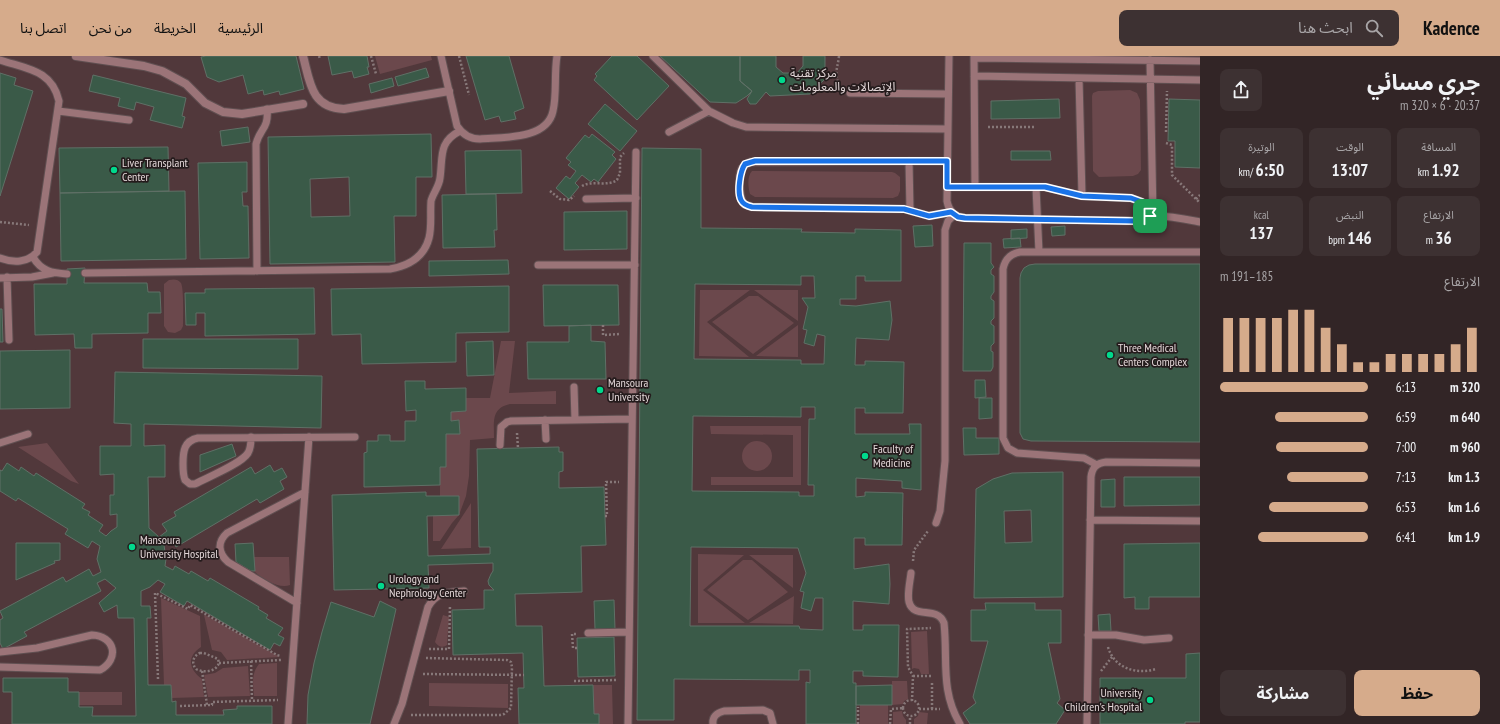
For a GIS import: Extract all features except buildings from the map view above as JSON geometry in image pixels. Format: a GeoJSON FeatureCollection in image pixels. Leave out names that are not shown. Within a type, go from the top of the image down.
{"type":"FeatureCollection","features":[{"type":"Feature","properties":{"kind":"street"},"geometry":{"type":"LineString","coordinates":[[76,56],[116,59],[153,68],[170,74],[186,84],[205,103],[223,112],[242,114],[303,104]]}},
{"type":"Feature","properties":{"kind":"street"},"geometry":{"type":"LineString","coordinates":[[303,56],[316,98],[324,105],[334,109],[344,109],[449,91]]}},
{"type":"Feature","properties":{"kind":"lane"},"geometry":{"type":"LineString","coordinates":[[440,56],[455,121],[460,131],[469,137],[480,139],[527,134],[538,130],[547,123],[553,112],[557,56]]}},
{"type":"Feature","properties":{"kind":"lane"},"geometry":{"type":"LineString","coordinates":[[653,56],[709,111],[733,123],[746,127],[947,129]]}},
{"type":"Feature","properties":{"kind":"lane"},"geometry":{"type":"LineString","coordinates":[[949,56],[947,206],[953,214]]}},
{"type":"Feature","properties":{"kind":"lane"},"geometry":{"type":"LineString","coordinates":[[975,187],[974,57],[1200,61]]}},
{"type":"Feature","properties":{"kind":"lane"},"geometry":{"type":"LineString","coordinates":[[0,60],[39,72],[47,77],[57,92],[59,102],[37,252],[32,258],[26,261],[0,258]]}},
{"type":"Feature","properties":{"kind":"lane"},"geometry":{"type":"LineString","coordinates":[[1150,60],[1151,216]]}},
{"type":"Feature","properties":{"kind":"lane"},"geometry":{"type":"LineString","coordinates":[[974,76],[1200,80]]}},
{"type":"Feature","properties":{"kind":"lane"},"geometry":{"type":"LineString","coordinates":[[1079,78],[1082,196]]}},
{"type":"Feature","properties":{"kind":"lane"},"geometry":{"type":"LineString","coordinates":[[850,93],[948,94]]}},
{"type":"Feature","properties":{"kind":"lane"},"geometry":{"type":"LineString","coordinates":[[257,271],[256,144],[267,124],[268,110]]}},
{"type":"Feature","properties":{"kind":"lane"},"geometry":{"type":"LineString","coordinates":[[58,111],[129,120]]}},
{"type":"Feature","properties":{"kind":"lane"},"geometry":{"type":"LineString","coordinates":[[669,132],[709,111]]}},
{"type":"Feature","properties":{"kind":"lane"},"geometry":{"type":"LineString","coordinates":[[84,273],[390,269],[403,266],[415,260],[426,247],[429,239],[431,202],[440,181],[442,150],[449,138],[460,131]]}},
{"type":"Feature","properties":{"kind":"lane"},"geometry":{"type":"LineString","coordinates":[[628,724],[636,152]]}},
{"type":"Feature","properties":{"kind":"lane"},"geometry":{"type":"LineString","coordinates":[[910,161],[910,210]]}},
{"type":"Feature","properties":{"kind":"lane"},"geometry":{"type":"LineString","coordinates":[[947,161],[750,162],[745,164],[740,173],[740,196],[744,204],[752,207],[910,210],[929,216],[953,214],[965,218],[1141,221],[1151,216],[1200,222]]}},
{"type":"Feature","properties":{"kind":"lane"},"geometry":{"type":"LineString","coordinates":[[947,187],[1036,187],[1054,189],[1082,196],[1137,199],[1146,206],[1151,216]]}},
{"type":"Feature","properties":{"kind":"lane"},"geometry":{"type":"LineString","coordinates":[[1036,187],[1038,252]]}},
{"type":"Feature","properties":{"kind":"lane"},"geometry":{"type":"LineString","coordinates":[[586,199],[636,198]]}},
{"type":"Feature","properties":{"kind":"lane"},"geometry":{"type":"LineString","coordinates":[[936,524],[940,511],[945,461],[945,230],[948,221],[953,214]]}},
{"type":"Feature","properties":{"kind":"lane"},"geometry":{"type":"LineString","coordinates":[[1097,465],[1084,458],[1017,453],[1008,448],[1003,438],[1004,264],[1006,260],[1014,253],[1200,252]]}},
{"type":"Feature","properties":{"kind":"lane"},"geometry":{"type":"LineString","coordinates":[[32,258],[41,267],[53,273]]}},
{"type":"Feature","properties":{"kind":"lane"},"geometry":{"type":"LineString","coordinates":[[538,265],[635,264]]}},
{"type":"Feature","properties":{"kind":"lane"},"geometry":{"type":"LineString","coordinates":[[9,340],[4,278],[32,277],[53,273],[67,274]]}},
{"type":"Feature","properties":{"kind":"lane"},"geometry":{"type":"LineString","coordinates":[[574,387],[575,420]]}},
{"type":"Feature","properties":{"kind":"lane"},"geometry":{"type":"LineString","coordinates":[[500,445],[501,427],[507,422],[632,419]]}},
{"type":"Feature","properties":{"kind":"lane"},"geometry":{"type":"LineString","coordinates":[[545,420],[546,439]]}},
{"type":"Feature","properties":{"kind":"lane"},"geometry":{"type":"LineString","coordinates":[[0,443],[28,434]]}},
{"type":"Feature","properties":{"kind":"lane"},"geometry":{"type":"LineString","coordinates":[[252,437],[247,454],[240,461],[195,484],[190,484],[185,480],[184,446],[192,439],[252,437],[355,437]]}},
{"type":"Feature","properties":{"kind":"lane"},"geometry":{"type":"LineString","coordinates":[[288,724],[309,437]]}},
{"type":"Feature","properties":{"kind":"lane"},"geometry":{"type":"LineString","coordinates":[[1087,724],[1092,472],[1097,465],[1106,462],[1200,463]]}},
{"type":"Feature","properties":{"kind":"lane"},"geometry":{"type":"LineString","coordinates":[[297,603],[228,562],[224,558],[220,548],[220,542],[227,533],[305,492]]}},
{"type":"Feature","properties":{"kind":"lane"},"geometry":{"type":"LineString","coordinates":[[1090,520],[1200,521]]}},
{"type":"Feature","properties":{"kind":"lane"},"geometry":{"type":"LineString","coordinates":[[911,573],[909,600],[911,607],[920,612],[936,613],[944,623],[946,688],[952,708],[960,724]]}},
{"type":"Feature","properties":{"kind":"lane"},"geometry":{"type":"LineString","coordinates":[[394,724],[415,658],[428,607],[440,594],[464,591]]}},
{"type":"Feature","properties":{"kind":"lane"},"geometry":{"type":"LineString","coordinates":[[588,633],[629,632]]}},
{"type":"Feature","properties":{"kind":"lane"},"geometry":{"type":"LineString","coordinates":[[0,652],[37,648],[92,635],[99,635],[105,638],[110,642],[112,648],[112,655],[106,667],[100,670],[0,667]]}},
{"type":"Feature","properties":{"kind":"lane"},"geometry":{"type":"LineString","coordinates":[[1088,635],[1120,635],[1132,639],[1144,640],[1169,638]]}},
{"type":"Feature","properties":{"kind":"lane"},"geometry":{"type":"LineString","coordinates":[[713,724],[715,716],[719,712],[763,710],[770,713],[773,724]]}},
{"type":"Feature","properties":{"kind":"path"},"geometry":{"type":"LineString","coordinates":[[371,56],[376,74]]}},
{"type":"Feature","properties":{"kind":"path"},"geometry":{"type":"LineString","coordinates":[[458,56],[469,96]]}},
{"type":"Feature","properties":{"kind":"path"},"geometry":{"type":"LineString","coordinates":[[839,56],[836,78],[839,84],[850,93]]}},
{"type":"Feature","properties":{"kind":"path"},"geometry":{"type":"LineString","coordinates":[[1167,80],[1166,144],[1172,145],[1172,175],[1200,203]]}},
{"type":"Feature","properties":{"kind":"path"},"geometry":{"type":"LineString","coordinates":[[975,128],[1035,127]]}},
{"type":"Feature","properties":{"kind":"path"},"geometry":{"type":"LineString","coordinates":[[579,188],[584,184],[614,182],[620,175],[620,155],[623,153],[636,152]]}},
{"type":"Feature","properties":{"kind":"path"},"geometry":{"type":"LineString","coordinates":[[550,191],[560,199],[566,201],[572,199],[575,194]]}},
{"type":"Feature","properties":{"kind":"path"},"geometry":{"type":"LineString","coordinates":[[1196,199],[1200,195]]}},
{"type":"Feature","properties":{"kind":"path"},"geometry":{"type":"LineString","coordinates":[[0,222],[24,224]]}},
{"type":"Feature","properties":{"kind":"path"},"geometry":{"type":"LineString","coordinates":[[603,325],[603,335],[634,334]]}},
{"type":"Feature","properties":{"kind":"path"},"geometry":{"type":"LineString","coordinates":[[517,441],[518,448]]}},
{"type":"Feature","properties":{"kind":"path"},"geometry":{"type":"LineString","coordinates":[[605,516],[606,482],[631,482]]}},
{"type":"Feature","properties":{"kind":"path"},"geometry":{"type":"LineString","coordinates":[[911,573],[914,550],[926,533],[936,524]]}},
{"type":"Feature","properties":{"kind":"path"},"geometry":{"type":"LineString","coordinates":[[417,649],[449,649],[450,592]]}},
{"type":"Feature","properties":{"kind":"path"},"geometry":{"type":"LineString","coordinates":[[158,679],[155,593],[188,609],[190,605],[277,655],[283,656],[285,660]]}},
{"type":"Feature","properties":{"kind":"path"},"geometry":{"type":"LineString","coordinates":[[912,701],[913,676],[908,667],[907,629],[931,628],[931,635]]}},
{"type":"Feature","properties":{"kind":"path"},"geometry":{"type":"LineString","coordinates":[[1106,634],[1109,652],[1121,666],[1135,671],[1149,671],[1156,669]]}},
{"type":"Feature","properties":{"kind":"path"},"geometry":{"type":"LineString","coordinates":[[204,653],[216,657],[219,663],[215,670],[202,672],[196,669],[193,660],[197,654],[204,653]]}},
{"type":"Feature","properties":{"kind":"path"},"geometry":{"type":"LineString","coordinates":[[398,714],[504,714],[511,708],[513,675],[512,665],[508,660],[415,658]]}},
{"type":"Feature","properties":{"kind":"path"},"geometry":{"type":"LineString","coordinates":[[219,663],[293,659]]}},
{"type":"Feature","properties":{"kind":"path"},"geometry":{"type":"LineString","coordinates":[[251,662],[252,701]]}},
{"type":"Feature","properties":{"kind":"path"},"geometry":{"type":"LineString","coordinates":[[932,709],[933,669]]}},
{"type":"Feature","properties":{"kind":"path"},"geometry":{"type":"LineString","coordinates":[[202,672],[207,705]]}},
{"type":"Feature","properties":{"kind":"path"},"geometry":{"type":"LineString","coordinates":[[426,674],[524,675]]}},
{"type":"Feature","properties":{"kind":"path"},"geometry":{"type":"LineString","coordinates":[[913,676],[933,676]]}},
{"type":"Feature","properties":{"kind":"path"},"geometry":{"type":"LineString","coordinates":[[574,681],[616,679],[616,686]]}},
{"type":"Feature","properties":{"kind":"path"},"geometry":{"type":"LineString","coordinates":[[180,706],[212,705],[212,702],[290,699]]}},
{"type":"Feature","properties":{"kind":"path"},"geometry":{"type":"LineString","coordinates":[[910,716],[906,715],[904,708],[906,702],[912,701],[917,703],[919,709]]}},
{"type":"Feature","properties":{"kind":"path"},"geometry":{"type":"LineString","coordinates":[[858,707],[858,724]]}},
{"type":"Feature","properties":{"kind":"path"},"geometry":{"type":"LineString","coordinates":[[890,724],[891,709],[904,708]]}},
{"type":"Feature","properties":{"kind":"path"},"geometry":{"type":"LineString","coordinates":[[919,709],[952,708]]}},
{"type":"Feature","properties":{"kind":"path"},"geometry":{"type":"LineString","coordinates":[[910,716],[916,714],[919,709]]}},
{"type":"Feature","properties":{"kind":"path"},"geometry":{"type":"LineString","coordinates":[[910,716],[910,724]]}},
{"type":"Feature","properties":{"kind":"shaded area","name":"Mansoura University"},"geometry":{"type":"Polygon","coordinates":[[[0,56],[1200,56],[1200,724],[0,724],[0,56]]]}},
{"type":"Feature","properties":{"kind":"shaded area"},"geometry":{"type":"Polygon","coordinates":[[[375,56],[431,56],[432,60],[380,74],[375,56]]]}},
{"type":"Feature","properties":{"kind":"shaded area"},"geometry":{"type":"Polygon","coordinates":[[[1130,90],[1137,93],[1140,100],[1141,170],[1138,174],[1133,176],[1099,177],[1093,171],[1093,93],[1098,91],[1130,90]]]}},
{"type":"Feature","properties":{"kind":"shaded area"},"geometry":{"type":"Polygon","coordinates":[[[752,171],[892,172],[900,177],[900,191],[898,196],[893,198],[755,197],[750,194],[748,182],[752,171]]]}},
{"type":"Feature","properties":{"kind":"shaded area"},"geometry":{"type":"Polygon","coordinates":[[[173,279],[179,281],[183,291],[183,326],[181,330],[175,333],[168,332],[164,326],[164,284],[173,279]]]}},
{"type":"Feature","properties":{"kind":"shaded area"},"geometry":{"type":"Polygon","coordinates":[[[700,290],[750,290],[707,322],[749,357],[699,356],[700,290]]]}},
{"type":"Feature","properties":{"kind":"shaded area"},"geometry":{"type":"Polygon","coordinates":[[[754,290],[798,290],[798,321],[754,290]]]}},
{"type":"Feature","properties":{"kind":"shaded area"},"geometry":{"type":"Polygon","coordinates":[[[749,296],[758,296],[794,323],[753,354],[712,322],[749,296]]]}},
{"type":"Feature","properties":{"kind":"shaded area"},"geometry":{"type":"Polygon","coordinates":[[[798,325],[798,357],[756,356],[798,325]]]}},
{"type":"Feature","properties":{"kind":"shaded area"},"geometry":{"type":"Polygon","coordinates":[[[501,341],[515,341],[509,393],[556,391],[556,404],[510,404],[504,406],[499,409],[495,416],[494,438],[470,440],[469,476],[466,496],[459,515],[459,496],[440,496],[440,467],[446,466],[446,434],[460,433],[459,420],[451,421],[451,412],[466,411],[466,398],[490,398],[501,341]]]}},
{"type":"Feature","properties":{"kind":"shaded area"},"geometry":{"type":"Polygon","coordinates":[[[710,426],[801,426],[801,485],[711,485],[711,477],[793,477],[793,435],[711,434],[710,426]]]}},
{"type":"Feature","properties":{"kind":"shaded area"},"geometry":{"type":"Polygon","coordinates":[[[757,441],[763,442],[771,450],[771,462],[763,470],[757,471],[751,470],[743,462],[742,456],[743,450],[751,442],[757,441]]]}},
{"type":"Feature","properties":{"kind":"shaded area"},"geometry":{"type":"Polygon","coordinates":[[[47,443],[79,484],[71,481],[18,447],[47,443]]]}},
{"type":"Feature","properties":{"kind":"shaded area"},"geometry":{"type":"Polygon","coordinates":[[[471,503],[471,548],[441,549],[471,503]]]}},
{"type":"Feature","properties":{"kind":"shaded area"},"geometry":{"type":"Polygon","coordinates":[[[433,515],[459,515],[440,541],[433,541],[433,515]]]}},
{"type":"Feature","properties":{"kind":"shaded area"},"geometry":{"type":"Polygon","coordinates":[[[698,554],[744,555],[703,590],[745,623],[698,623],[698,554]]]}},
{"type":"Feature","properties":{"kind":"shaded area"},"geometry":{"type":"Polygon","coordinates":[[[749,555],[793,555],[793,588],[749,555]]]}},
{"type":"Feature","properties":{"kind":"shaded area"},"geometry":{"type":"Polygon","coordinates":[[[254,557],[289,557],[290,585],[277,585],[258,575],[255,572],[254,557]]]}},
{"type":"Feature","properties":{"kind":"shaded area"},"geometry":{"type":"Polygon","coordinates":[[[743,560],[752,560],[788,592],[748,620],[707,590],[743,560]]]}},
{"type":"Feature","properties":{"kind":"shaded area"},"geometry":{"type":"Polygon","coordinates":[[[794,596],[793,624],[749,623],[794,596]]]}},
{"type":"Feature","properties":{"kind":"shaded area"},"geometry":{"type":"Polygon","coordinates":[[[161,598],[200,616],[201,647],[193,654],[191,663],[194,671],[202,679],[204,697],[172,698],[171,685],[164,685],[161,598]]]}},
{"type":"Feature","properties":{"kind":"shaded area"},"geometry":{"type":"Polygon","coordinates":[[[204,615],[280,657],[227,660],[221,652],[212,650],[204,615]]]}},
{"type":"Feature","properties":{"kind":"shaded area"},"geometry":{"type":"Polygon","coordinates":[[[443,615],[449,617],[447,645],[442,647],[435,642],[443,615]]]}},
{"type":"Feature","properties":{"kind":"shaded area"},"geometry":{"type":"Polygon","coordinates":[[[927,631],[929,674],[921,674],[919,669],[912,669],[911,632],[927,631]]]}},
{"type":"Feature","properties":{"kind":"shaded area"},"geometry":{"type":"Polygon","coordinates":[[[277,663],[277,696],[254,696],[253,683],[256,668],[259,664],[277,663]]]}},
{"type":"Feature","properties":{"kind":"shaded area"},"geometry":{"type":"Polygon","coordinates":[[[248,666],[250,696],[208,697],[204,675],[215,673],[223,668],[248,666]]]}},
{"type":"Feature","properties":{"kind":"shaded area"},"geometry":{"type":"Polygon","coordinates":[[[892,681],[907,681],[908,699],[904,701],[903,704],[892,705],[892,681]]]}},
{"type":"Feature","properties":{"kind":"shaded area"},"geometry":{"type":"Polygon","coordinates":[[[429,683],[508,684],[508,708],[429,706],[429,683]]]}},
{"type":"Feature","properties":{"kind":"shaded area"},"geometry":{"type":"Polygon","coordinates":[[[593,685],[612,685],[613,724],[599,724],[599,714],[594,714],[593,685]]]}},
{"type":"Feature","properties":{"kind":"shaded area"},"geometry":{"type":"Polygon","coordinates":[[[79,692],[122,692],[122,705],[79,705],[79,692]]]}},
{"type":"Feature","properties":{"kind":"shaded area"},"geometry":{"type":"Polygon","coordinates":[[[860,705],[888,705],[888,724],[860,724],[860,705]]]}},
{"type":"Feature","properties":{"kind":"shaded area"},"geometry":{"type":"Polygon","coordinates":[[[902,711],[906,724],[893,724],[893,712],[902,711]]]}},
{"type":"Feature","properties":{"kind":"shaded area"},"geometry":{"type":"Polygon","coordinates":[[[919,712],[928,713],[927,724],[914,724],[914,719],[918,716],[919,712]]]}},
{"type":"Feature","properties":{"kind":"place","name":"مركز تقنية الإتصالات والمعلومات"},"geometry":{"type":"Point","coordinates":[782,80]}},
{"type":"Feature","properties":{"kind":"place","name":"Liver Transplant Center"},"geometry":{"type":"Point","coordinates":[114,170]}},
{"type":"Feature","properties":{"kind":"place","name":"Three Medical Centers Complex"},"geometry":{"type":"Point","coordinates":[1110,355]}},
{"type":"Feature","properties":{"kind":"place","name":"Mansoura University"},"geometry":{"type":"Point","coordinates":[600,390]}},
{"type":"Feature","properties":{"kind":"place","name":"Faculty of Medicine"},"geometry":{"type":"Point","coordinates":[865,456]}},
{"type":"Feature","properties":{"kind":"place","name":"Mansoura University Hospital"},"geometry":{"type":"Point","coordinates":[132,547]}},
{"type":"Feature","properties":{"kind":"place","name":"Urology and Nephrology Center"},"geometry":{"type":"Point","coordinates":[381,586]}},
{"type":"Feature","properties":{"kind":"place","name":"University Children's Hospital"},"geometry":{"type":"Point","coordinates":[1150,700]}},
{"type":"Feature","properties":{"kind":"route"},"geometry":{"type":"LineString","coordinates":[[755,161],[947,161],[947,187],[1045,187],[1082,196],[1131,198],[1142,202],[1149,211],[1150,216],[1141,221],[965,218],[958,217],[951,212],[929,216],[904,209],[752,207],[744,204],[741,200],[740,173],[745,164],[755,161]]}}]}
